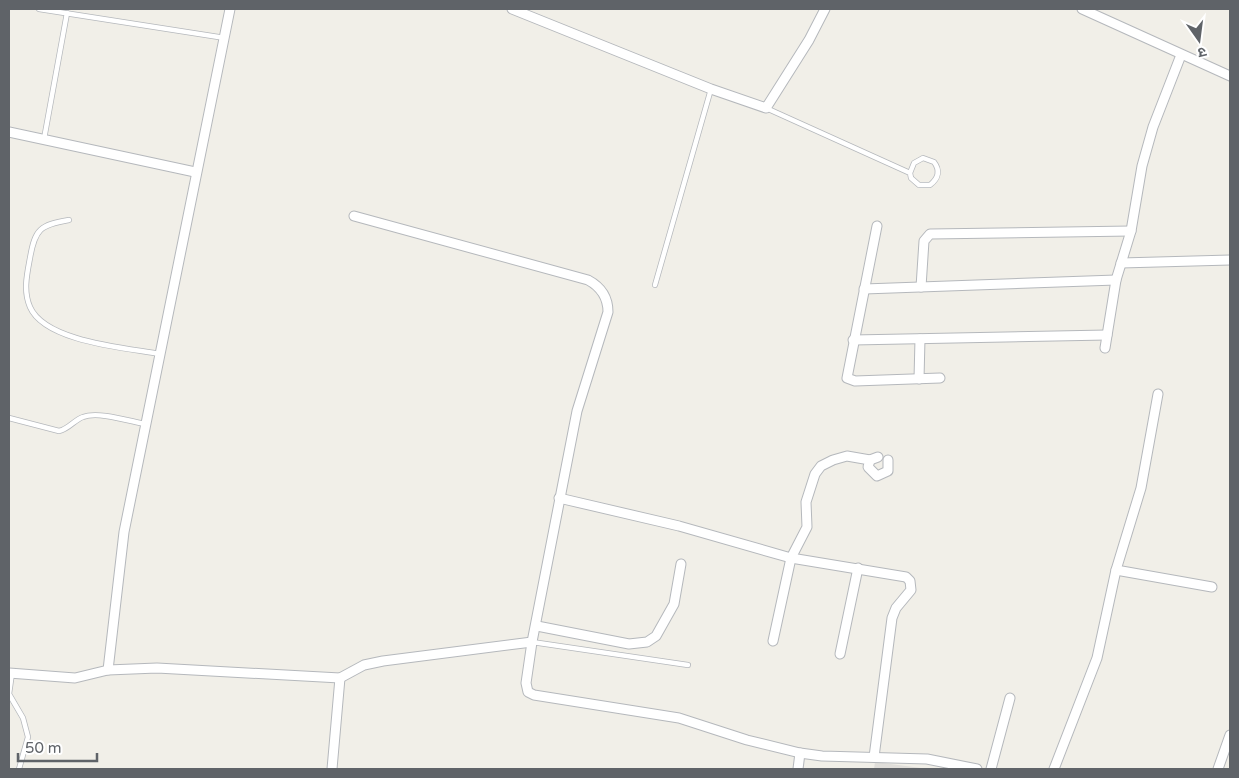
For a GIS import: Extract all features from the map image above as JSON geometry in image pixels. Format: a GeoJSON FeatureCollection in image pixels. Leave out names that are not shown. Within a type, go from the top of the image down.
{"type":"FeatureCollection","features":[{"type":"Feature","properties":{"kind":"street"},"geometry":{"type":"LineString","coordinates":[[108,670],[124,532],[230,9]]}},
{"type":"Feature","properties":{"kind":"street"},"geometry":{"type":"LineString","coordinates":[[512,9],[711,89],[766,108],[809,40],[825,9]]}},
{"type":"Feature","properties":{"kind":"street"},"geometry":{"type":"LineString","coordinates":[[1082,9],[1230,76]]}},
{"type":"Feature","properties":{"kind":"street"},"geometry":{"type":"LineString","coordinates":[[1105,348],[1116,280],[1131,231],[1144,158],[1153,127],[1181,55]]}},
{"type":"Feature","properties":{"kind":"street"},"geometry":{"type":"LineString","coordinates":[[9,132],[196,172]]}},
{"type":"Feature","properties":{"kind":"street"},"geometry":{"type":"LineString","coordinates":[[354,216],[564,273],[593,283],[603,292],[608,312],[582,392],[559,498],[537,626],[532,642],[526,683],[526,690],[530,694],[680,718],[747,740],[822,756],[927,759],[977,769]]}},
{"type":"Feature","properties":{"kind":"street"},"geometry":{"type":"LineString","coordinates":[[877,226],[853,340],[847,374],[848,380],[940,378]]}},
{"type":"Feature","properties":{"kind":"street"},"geometry":{"type":"LineString","coordinates":[[921,287],[924,241],[930,234],[1131,231]]}},
{"type":"Feature","properties":{"kind":"street"},"geometry":{"type":"LineString","coordinates":[[1121,263],[1230,260]]}},
{"type":"Feature","properties":{"kind":"street"},"geometry":{"type":"LineString","coordinates":[[864,289],[1116,280]]}},
{"type":"Feature","properties":{"kind":"street"},"geometry":{"type":"LineString","coordinates":[[853,340],[1107,335]]}},
{"type":"Feature","properties":{"kind":"street"},"geometry":{"type":"LineString","coordinates":[[919,379],[920,339]]}},
{"type":"Feature","properties":{"kind":"street"},"geometry":{"type":"LineString","coordinates":[[1054,769],[1097,658],[1116,570],[1141,488],[1158,394]]}},
{"type":"Feature","properties":{"kind":"street"},"geometry":{"type":"LineString","coordinates":[[773,641],[791,558],[807,527],[806,502],[815,474],[826,463],[847,456],[874,458],[868,467],[876,476],[888,471],[888,460]]}},
{"type":"Feature","properties":{"kind":"street"},"geometry":{"type":"LineString","coordinates":[[559,498],[679,526],[791,558],[906,577],[912,585],[911,590],[896,608],[892,618],[874,758]]}},
{"type":"Feature","properties":{"kind":"street"},"geometry":{"type":"LineString","coordinates":[[537,626],[629,644],[647,642],[656,636],[674,604],[681,564]]}},
{"type":"Feature","properties":{"kind":"street"},"geometry":{"type":"LineString","coordinates":[[840,654],[858,568]]}},
{"type":"Feature","properties":{"kind":"street"},"geometry":{"type":"LineString","coordinates":[[1116,570],[1212,586]]}},
{"type":"Feature","properties":{"kind":"street"},"geometry":{"type":"LineString","coordinates":[[10,673],[74,678],[108,670],[157,668],[340,678],[364,665],[383,661],[532,642]]}},
{"type":"Feature","properties":{"kind":"street"},"geometry":{"type":"LineString","coordinates":[[332,769],[340,678]]}},
{"type":"Feature","properties":{"kind":"street"},"geometry":{"type":"LineString","coordinates":[[991,769],[1010,698]]}},
{"type":"Feature","properties":{"kind":"street"},"geometry":{"type":"LineString","coordinates":[[1218,769],[1230,735]]}},
{"type":"Feature","properties":{"kind":"street"},"geometry":{"type":"LineString","coordinates":[[798,769],[800,752]]}},
{"type":"Feature","properties":{"kind":"lane"},"geometry":{"type":"LineString","coordinates":[[39,9],[225,38]]}},
{"type":"Feature","properties":{"kind":"lane"},"geometry":{"type":"LineString","coordinates":[[44,139],[67,13]]}},
{"type":"Feature","properties":{"kind":"lane"},"geometry":{"type":"LineString","coordinates":[[655,285],[711,89]]}},
{"type":"Feature","properties":{"kind":"lane"},"geometry":{"type":"LineString","coordinates":[[766,108],[910,173],[915,183],[925,186],[935,182],[938,171],[934,162],[923,158],[914,163],[910,173]]}},
{"type":"Feature","properties":{"kind":"lane"},"geometry":{"type":"LineString","coordinates":[[69,220],[44,226],[33,240],[26,291],[30,308],[35,316],[66,335],[160,354]]}},
{"type":"Feature","properties":{"kind":"lane"},"geometry":{"type":"LineString","coordinates":[[9,418],[59,430],[67,428],[78,418],[89,415],[147,424]]}},
{"type":"Feature","properties":{"kind":"lane"},"geometry":{"type":"LineString","coordinates":[[532,642],[688,665]]}},
{"type":"Feature","properties":{"kind":"lane"},"geometry":{"type":"LineString","coordinates":[[10,673],[9,694],[23,718],[28,737],[19,769]]}},
{"type":"Feature","properties":{"kind":"shaded area"},"geometry":{"type":"Polygon","coordinates":[[[875,762],[929,769],[874,769],[875,762]]]}}]}
